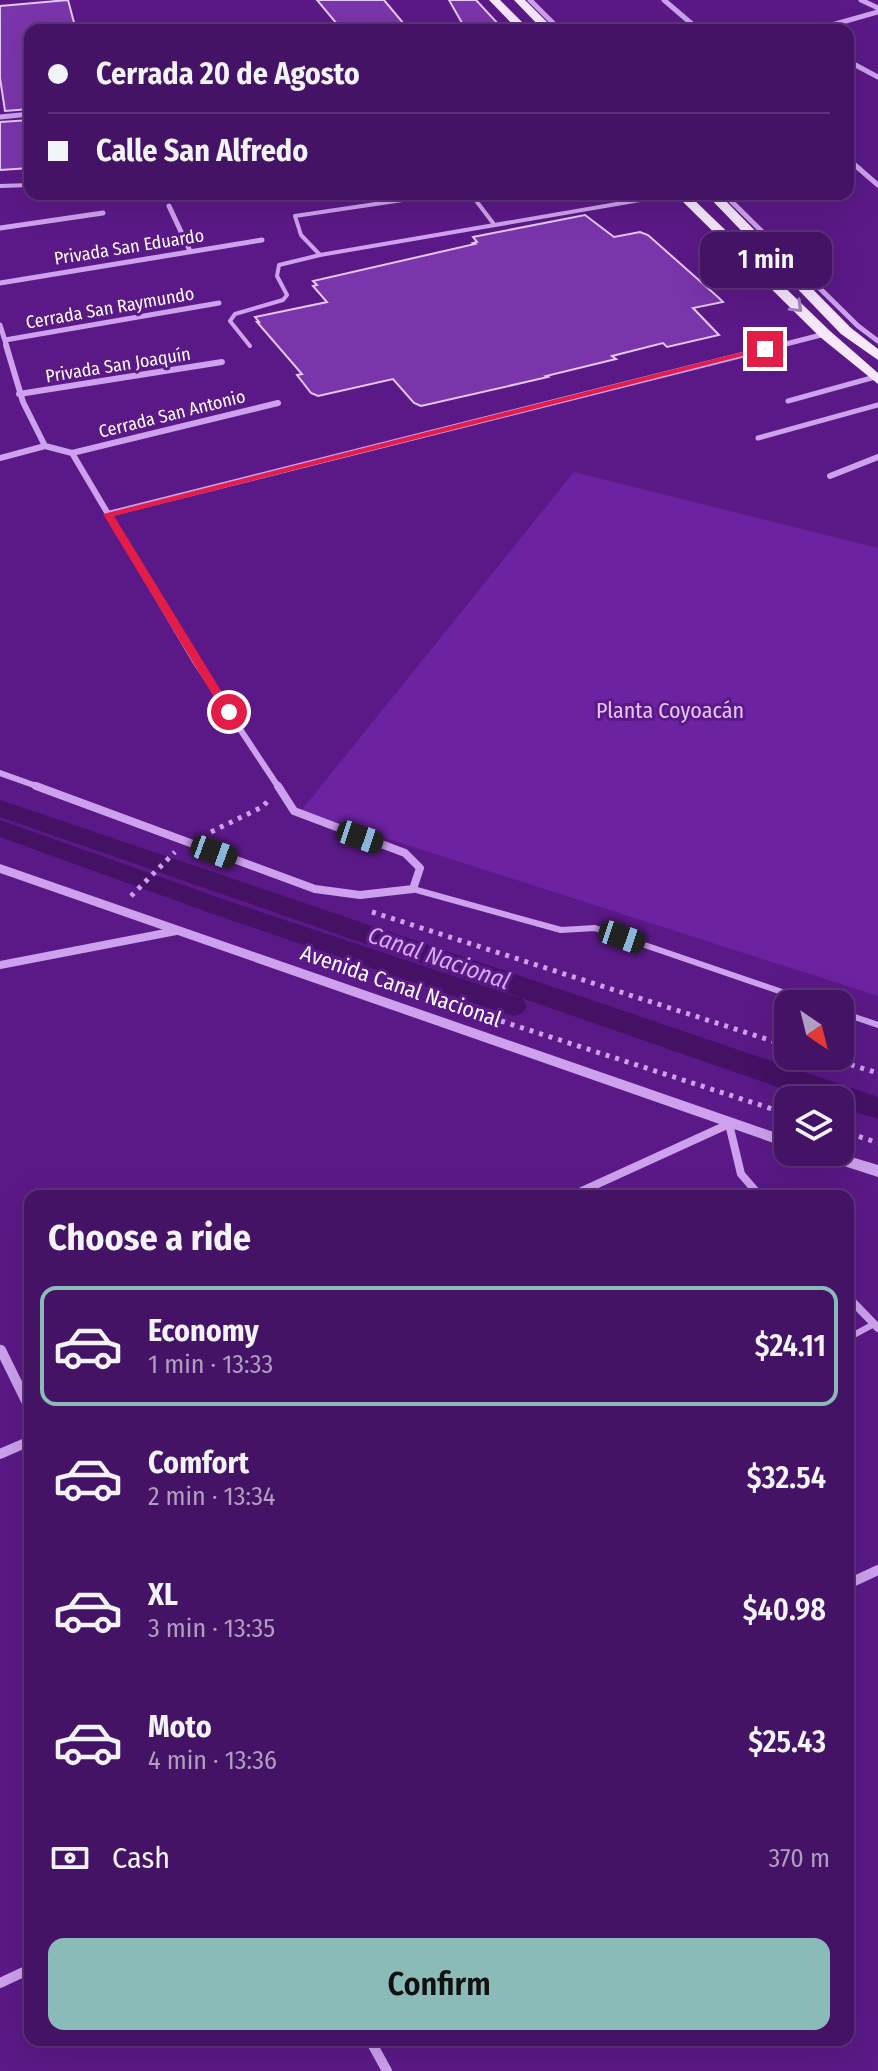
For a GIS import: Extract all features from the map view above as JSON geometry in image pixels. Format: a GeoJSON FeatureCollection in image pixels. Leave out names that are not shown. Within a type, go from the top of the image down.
{"type":"FeatureCollection","features":[{"type":"Feature","properties":{"kind":"main road"},"geometry":{"type":"LineString","coordinates":[[494,0],[518,24]]}},
{"type":"Feature","properties":{"kind":"main road"},"geometry":{"type":"LineString","coordinates":[[519,0],[543,24]]}},
{"type":"Feature","properties":{"kind":"main road"},"geometry":{"type":"LineString","coordinates":[[684,200],[825,334],[876,378]]}},
{"type":"Feature","properties":{"kind":"main road"},"geometry":{"type":"LineString","coordinates":[[718,200],[846,331],[878,356]]}},
{"type":"Feature","properties":{"kind":"street"},"geometry":{"type":"LineString","coordinates":[[530,0],[554,24]]}},
{"type":"Feature","properties":{"kind":"street"},"geometry":{"type":"LineString","coordinates":[[664,0],[692,24]]}},
{"type":"Feature","properties":{"kind":"street"},"geometry":{"type":"LineString","coordinates":[[861,0],[878,10]]}},
{"type":"Feature","properties":{"kind":"street"},"geometry":{"type":"LineString","coordinates":[[833,24],[878,10]]}},
{"type":"Feature","properties":{"kind":"street"},"geometry":{"type":"LineString","coordinates":[[854,64],[878,77]]}},
{"type":"Feature","properties":{"kind":"street"},"geometry":{"type":"LineString","coordinates":[[0,117],[24,115]]}},
{"type":"Feature","properties":{"kind":"street"},"geometry":{"type":"LineString","coordinates":[[854,164],[878,185]]}},
{"type":"Feature","properties":{"kind":"street"},"geometry":{"type":"LineString","coordinates":[[730,200],[858,326],[878,341]]}},
{"type":"Feature","properties":{"kind":"street"},"geometry":{"type":"LineString","coordinates":[[169,206],[190,251]]}},
{"type":"Feature","properties":{"kind":"street"},"geometry":{"type":"LineString","coordinates":[[0,228],[103,213]]}},
{"type":"Feature","properties":{"kind":"street","name":"Privada San Eduardo"},"geometry":{"type":"LineString","coordinates":[[0,283],[262,240]]}},
{"type":"Feature","properties":{"kind":"street","name":"Cerrada San Raymundo"},"geometry":{"type":"LineString","coordinates":[[5,340],[219,303]]}},
{"type":"Feature","properties":{"kind":"street"},"geometry":{"type":"LineString","coordinates":[[0,325],[19,394],[45,446]]}},
{"type":"Feature","properties":{"kind":"street"},"geometry":{"type":"LineString","coordinates":[[108,514],[825,334]]}},
{"type":"Feature","properties":{"kind":"street","name":"Privada San Joaquín"},"geometry":{"type":"LineString","coordinates":[[19,394],[222,362]]}},
{"type":"Feature","properties":{"kind":"street","name":"Cerrada San Antonio"},"geometry":{"type":"LineString","coordinates":[[72,453],[278,403]]}},
{"type":"Feature","properties":{"kind":"street"},"geometry":{"type":"LineString","coordinates":[[0,458],[45,446],[72,453],[195,661],[294,811],[405,853],[420,868],[413,889],[360,895],[315,889],[0,773]]}},
{"type":"Feature","properties":{"kind":"street"},"geometry":{"type":"LineString","coordinates":[[830,476],[878,457]]}},
{"type":"Feature","properties":{"kind":"street","name":"Avenida Canal Nacional"},"geometry":{"type":"LineString","coordinates":[[0,868],[774,1138]]}},
{"type":"Feature","properties":{"kind":"street"},"geometry":{"type":"LineString","coordinates":[[0,965],[176,931]]}},
{"type":"Feature","properties":{"kind":"street"},"geometry":{"type":"LineString","coordinates":[[584,1190],[729,1124],[741,1174],[755,1190]]}},
{"type":"Feature","properties":{"kind":"street"},"geometry":{"type":"LineString","coordinates":[[854,1163],[878,1171]]}},
{"type":"Feature","properties":{"kind":"street"},"geometry":{"type":"LineString","coordinates":[[854,1303],[876,1326]]}},
{"type":"Feature","properties":{"kind":"street"},"geometry":{"type":"LineString","coordinates":[[0,1349],[24,1397]]}},
{"type":"Feature","properties":{"kind":"street"},"geometry":{"type":"LineString","coordinates":[[0,1454],[24,1444]]}},
{"type":"Feature","properties":{"kind":"street"},"geometry":{"type":"LineString","coordinates":[[854,1581],[878,1570]]}},
{"type":"Feature","properties":{"kind":"street"},"geometry":{"type":"LineString","coordinates":[[0,1983],[24,1972]]}},
{"type":"Feature","properties":{"kind":"street"},"geometry":{"type":"LineString","coordinates":[[373,2046],[387,2071]]}},
{"type":"Feature","properties":{"kind":"lane"},"geometry":{"type":"LineString","coordinates":[[0,186],[24,185]]}},
{"type":"Feature","properties":{"kind":"lane"},"geometry":{"type":"LineString","coordinates":[[320,255],[301,235],[295,216],[403,200]]}},
{"type":"Feature","properties":{"kind":"lane"},"geometry":{"type":"LineString","coordinates":[[476,200],[493,223]]}},
{"type":"Feature","properties":{"kind":"lane"},"geometry":{"type":"LineString","coordinates":[[250,346],[230,321],[235,314],[283,300],[287,295],[275,276],[279,265],[629,200]]}},
{"type":"Feature","properties":{"kind":"lane"},"geometry":{"type":"LineString","coordinates":[[788,401],[876,378]]}},
{"type":"Feature","properties":{"kind":"lane"},"geometry":{"type":"LineString","coordinates":[[758,438],[878,405]]}},
{"type":"Feature","properties":{"kind":"lane"},"geometry":{"type":"LineString","coordinates":[[413,889],[561,930],[595,928],[776,990]]}},
{"type":"Feature","properties":{"kind":"lane"},"geometry":{"type":"LineString","coordinates":[[854,1017],[878,1025]]}},
{"type":"Feature","properties":{"kind":"lane"},"geometry":{"type":"LineString","coordinates":[[854,1335],[876,1326]]}},
{"type":"Feature","properties":{"kind":"path"},"geometry":{"type":"LineString","coordinates":[[166,843],[179,848],[262,807],[279,790]]}},
{"type":"Feature","properties":{"kind":"path"},"geometry":{"type":"LineString","coordinates":[[140,888],[172,855]]}},
{"type":"Feature","properties":{"kind":"path"},"geometry":{"type":"LineString","coordinates":[[133,895],[147,900]]}},
{"type":"Feature","properties":{"kind":"path"},"geometry":{"type":"LineString","coordinates":[[367,911],[774,1042]]}},
{"type":"Feature","properties":{"kind":"path"},"geometry":{"type":"LineString","coordinates":[[489,1017],[774,1109]]}},
{"type":"Feature","properties":{"kind":"path"},"geometry":{"type":"LineString","coordinates":[[854,1066],[878,1073]]}},
{"type":"Feature","properties":{"kind":"path"},"geometry":{"type":"LineString","coordinates":[[854,1135],[878,1143]]}},
{"type":"Feature","properties":{"kind":"green space","name":"Planta Coyoacán"},"geometry":{"type":"Polygon","coordinates":[[[574,472],[878,548],[878,996],[301,811],[574,472]]]}},
{"type":"Feature","properties":{"kind":"building"},"geometry":{"type":"Polygon","coordinates":[[[68,0],[74,24],[24,24],[24,109],[5,111],[0,78],[0,6],[68,0]]]}},
{"type":"Feature","properties":{"kind":"building"},"geometry":{"type":"Polygon","coordinates":[[[317,0],[384,0],[404,24],[337,24],[317,0]]]}},
{"type":"Feature","properties":{"kind":"building"},"geometry":{"type":"Polygon","coordinates":[[[449,0],[476,0],[498,24],[463,24],[449,0]]]}},
{"type":"Feature","properties":{"kind":"building"},"geometry":{"type":"Polygon","coordinates":[[[24,120],[24,168],[0,170],[0,122],[24,120]]]}},
{"type":"Feature","properties":{"kind":"building"},"geometry":{"type":"Polygon","coordinates":[[[585,215],[614,237],[640,232],[648,235],[719,298],[723,302],[693,308],[719,335],[667,347],[663,343],[548,377],[421,406],[414,403],[393,379],[318,396],[311,393],[297,375],[302,374],[255,317],[327,302],[313,286],[317,285],[313,281],[475,244],[477,242],[473,237],[585,215]]]}},
{"type":"Feature","properties":{"kind":"waterway","name":"Canal Nacional"},"geometry":{"type":"LineString","coordinates":[[0,808],[785,1079],[878,1108]]}},
{"type":"Feature","properties":{"kind":"waterway","name":"Canal Nacional"},"geometry":{"type":"LineString","coordinates":[[0,828],[219,907],[513,1006]]}},
{"type":"Feature","properties":{"kind":"route"},"geometry":{"type":"LineString","coordinates":[[229,712],[195,661],[108,514],[765,349]]}}]}
